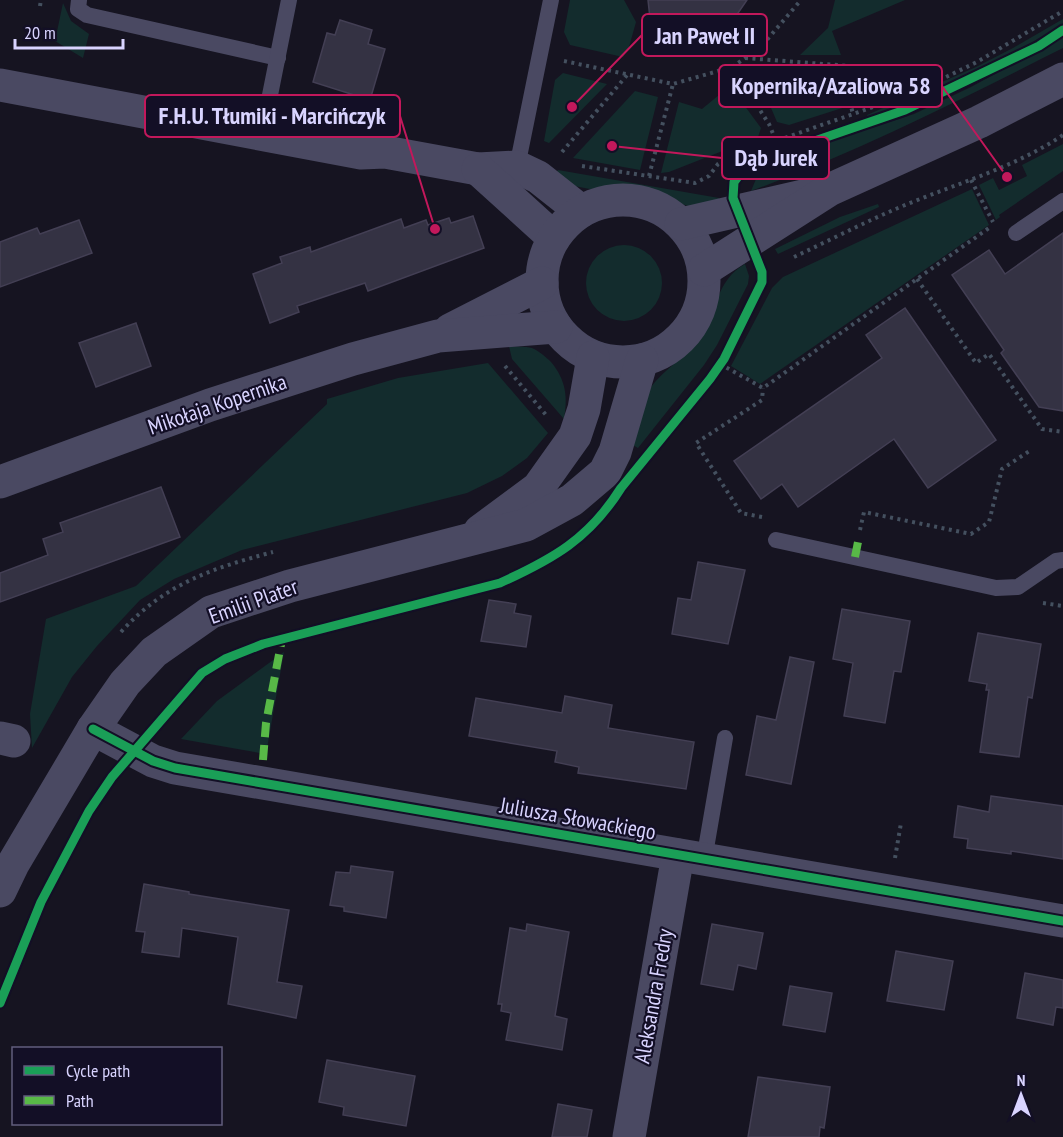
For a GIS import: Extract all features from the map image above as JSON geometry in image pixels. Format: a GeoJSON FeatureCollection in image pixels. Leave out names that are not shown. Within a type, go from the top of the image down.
{"type":"FeatureCollection","features":[{"type":"Feature","properties":{"kind":"street"},"geometry":{"type":"LineString","coordinates":[[704,270],[829,190],[979,122],[1063,79]]}},
{"type":"Feature","properties":{"kind":"street"},"geometry":{"type":"LineString","coordinates":[[0,85],[361,153],[385,152],[478,169],[517,167],[538,177],[581,211]]}},
{"type":"Feature","properties":{"kind":"street"},"geometry":{"type":"LineString","coordinates":[[478,169],[554,238]]}},
{"type":"Feature","properties":{"kind":"street"},"geometry":{"type":"LineString","coordinates":[[681,224],[829,190]]}},
{"type":"Feature","properties":{"kind":"street"},"geometry":{"type":"LineString","coordinates":[[634,200],[660,208],[681,224],[696,245],[704,270],[704,294],[697,317],[683,336],[664,352],[642,360],[618,363],[593,357],[572,345],[556,327],[545,306],[542,283],[545,259],[554,238],[566,223],[581,211],[607,201],[634,200]]}},
{"type":"Feature","properties":{"kind":"street","name":"Mikołaja Kopernika"},"geometry":{"type":"LineString","coordinates":[[438,336],[542,283]]}},
{"type":"Feature","properties":{"kind":"street","name":"Mikołaja Kopernika"},"geometry":{"type":"LineString","coordinates":[[0,482],[210,405],[352,359],[438,336],[556,327]]}},
{"type":"Feature","properties":{"kind":"street","name":"Emilii Plater"},"geometry":{"type":"LineString","coordinates":[[463,543],[538,488],[575,436],[584,409],[593,357]]}},
{"type":"Feature","properties":{"kind":"street","name":"Emilii Plater"},"geometry":{"type":"LineString","coordinates":[[0,891],[13,864],[93,729],[125,683],[154,652],[211,612],[290,586],[526,525],[572,500],[605,472],[615,452],[642,360]]}},
{"type":"Feature","properties":{"kind":"street","name":"Juliusza Słowackiego"},"geometry":{"type":"LineString","coordinates":[[93,729],[153,761],[175,768],[1063,921]]}},
{"type":"Feature","properties":{"kind":"street","name":"Aleksandra Fredry"},"geometry":{"type":"LineString","coordinates":[[629,1137],[691,857]]}},
{"type":"Feature","properties":{"kind":"lane"},"geometry":{"type":"LineString","coordinates":[[79,0],[78,9],[87,15],[278,58]]}},
{"type":"Feature","properties":{"kind":"lane"},"geometry":{"type":"LineString","coordinates":[[262,135],[289,0]]}},
{"type":"Feature","properties":{"kind":"lane"},"geometry":{"type":"LineString","coordinates":[[517,167],[552,0]]}},
{"type":"Feature","properties":{"kind":"lane"},"geometry":{"type":"LineString","coordinates":[[1018,232],[1063,201]]}},
{"type":"Feature","properties":{"kind":"lane"},"geometry":{"type":"LineString","coordinates":[[776,540],[996,588],[1018,587],[1056,561],[1063,560]]}},
{"type":"Feature","properties":{"kind":"lane"},"geometry":{"type":"LineString","coordinates":[[691,857],[725,738]]}},
{"type":"Feature","properties":{"kind":"path"},"geometry":{"type":"LineString","coordinates":[[40,6],[41,0]]}},
{"type":"Feature","properties":{"kind":"path"},"geometry":{"type":"LineString","coordinates":[[540,55],[673,84],[732,67],[760,48],[801,0]]}},
{"type":"Feature","properties":{"kind":"path"},"geometry":{"type":"LineString","coordinates":[[576,165],[695,183],[709,176],[718,164],[734,153],[765,145],[913,93],[977,62],[1063,10]]}},
{"type":"Feature","properties":{"kind":"path"},"geometry":{"type":"LineString","coordinates":[[745,58],[850,66],[844,80],[853,114]]}},
{"type":"Feature","properties":{"kind":"path"},"geometry":{"type":"LineString","coordinates":[[732,67],[769,124],[776,141]]}},
{"type":"Feature","properties":{"kind":"path"},"geometry":{"type":"LineString","coordinates":[[555,159],[628,75]]}},
{"type":"Feature","properties":{"kind":"path"},"geometry":{"type":"LineString","coordinates":[[649,176],[673,84]]}},
{"type":"Feature","properties":{"kind":"path"},"geometry":{"type":"LineString","coordinates":[[793,258],[898,208],[971,180],[1045,147],[1063,135]]}},
{"type":"Feature","properties":{"kind":"path"},"geometry":{"type":"LineString","coordinates":[[765,145],[768,157],[779,153]]}},
{"type":"Feature","properties":{"kind":"path"},"geometry":{"type":"LineString","coordinates":[[971,180],[994,224]]}},
{"type":"Feature","properties":{"kind":"path"},"geometry":{"type":"LineString","coordinates":[[765,518],[741,513],[696,443],[762,400],[763,388],[994,224],[1008,215],[1018,232]]}},
{"type":"Feature","properties":{"kind":"path"},"geometry":{"type":"LineString","coordinates":[[917,279],[976,363],[989,354],[1042,429],[1063,432]]}},
{"type":"Feature","properties":{"kind":"path"},"geometry":{"type":"LineString","coordinates":[[503,364],[551,422]]}},
{"type":"Feature","properties":{"kind":"path"},"geometry":{"type":"LineString","coordinates":[[720,364],[763,388]]}},
{"type":"Feature","properties":{"kind":"path"},"geometry":{"type":"LineString","coordinates":[[859,537],[864,512],[971,534],[989,522],[1002,469],[1031,450]]}},
{"type":"Feature","properties":{"kind":"path"},"geometry":{"type":"LineString","coordinates":[[894,863],[901,823]]}},
{"type":"Feature","properties":{"kind":"green space"},"geometry":{"type":"Polygon","coordinates":[[[570,0],[624,0],[636,22],[629,47],[623,57],[570,45],[564,32],[570,0]]]}},
{"type":"Feature","properties":{"kind":"green space"},"geometry":{"type":"Polygon","coordinates":[[[835,0],[905,0],[832,31],[841,55],[800,55],[828,28],[835,0]]]}},
{"type":"Feature","properties":{"kind":"green space"},"geometry":{"type":"Polygon","coordinates":[[[63,3],[71,21],[89,34],[83,58],[55,41],[63,3]]]}},
{"type":"Feature","properties":{"kind":"green space"},"geometry":{"type":"Polygon","coordinates":[[[1063,19],[1063,25],[968,77],[919,100],[868,118],[867,115],[976,67],[1063,19]]]}},
{"type":"Feature","properties":{"kind":"green space"},"geometry":{"type":"Polygon","coordinates":[[[1063,37],[1063,48],[986,87],[870,142],[751,191],[756,179],[772,172],[776,159],[914,114],[971,87],[1063,37]]]}},
{"type":"Feature","properties":{"kind":"green space"},"geometry":{"type":"Polygon","coordinates":[[[754,68],[835,69],[839,74],[851,80],[861,102],[789,125],[777,122],[754,68]]]}},
{"type":"Feature","properties":{"kind":"green space"},"geometry":{"type":"Polygon","coordinates":[[[563,73],[607,84],[549,143],[544,141],[555,80],[563,73]]]}},
{"type":"Feature","properties":{"kind":"green space"},"geometry":{"type":"Polygon","coordinates":[[[730,86],[761,128],[758,137],[669,172],[661,173],[679,102],[702,109],[730,86]]]}},
{"type":"Feature","properties":{"kind":"green space"},"geometry":{"type":"Polygon","coordinates":[[[635,91],[658,97],[640,170],[573,158],[635,91]]]}},
{"type":"Feature","properties":{"kind":"green space"},"geometry":{"type":"Polygon","coordinates":[[[1063,144],[1063,171],[999,215],[1000,217],[996,220],[979,185],[993,178],[999,190],[1027,176],[1022,165],[1063,144]]]}},
{"type":"Feature","properties":{"kind":"green space"},"geometry":{"type":"Polygon","coordinates":[[[558,170],[719,198],[720,202],[691,207],[639,190],[595,190],[574,186],[555,174],[558,170]]]}},
{"type":"Feature","properties":{"kind":"green space"},"geometry":{"type":"Polygon","coordinates":[[[972,189],[989,225],[760,384],[731,366],[772,288],[783,277],[972,189]]]}},
{"type":"Feature","properties":{"kind":"green space"},"geometry":{"type":"Polygon","coordinates":[[[878,204],[879,207],[778,254],[775,249],[840,217],[878,204]]]}},
{"type":"Feature","properties":{"kind":"green space"},"geometry":{"type":"Polygon","coordinates":[[[632,245],[645,251],[656,262],[662,275],[660,298],[645,315],[632,321],[616,321],[603,315],[588,298],[586,275],[592,262],[609,247],[632,245]]]}},
{"type":"Feature","properties":{"kind":"green space"},"geometry":{"type":"Polygon","coordinates":[[[745,264],[749,276],[748,284],[717,345],[704,365],[638,448],[629,443],[639,409],[649,390],[700,337],[722,288],[735,271],[745,264]]]}},
{"type":"Feature","properties":{"kind":"green space"},"geometry":{"type":"Polygon","coordinates":[[[509,346],[532,348],[551,362],[560,375],[565,389],[564,419],[512,359],[509,346]]]}},
{"type":"Feature","properties":{"kind":"green space"},"geometry":{"type":"Polygon","coordinates":[[[488,363],[548,433],[527,458],[502,476],[467,493],[242,550],[174,579],[140,600],[97,646],[72,677],[32,748],[30,714],[46,619],[136,586],[327,404],[327,399],[398,378],[488,363]]]}},
{"type":"Feature","properties":{"kind":"green space"},"geometry":{"type":"Polygon","coordinates":[[[284,652],[266,754],[181,739],[217,701],[284,652]]]}},
{"type":"Feature","properties":{"kind":"building"},"geometry":{"type":"Polygon","coordinates":[[[648,0],[747,0],[716,45],[651,28],[648,0]]]}},
{"type":"Feature","properties":{"kind":"building"},"geometry":{"type":"Polygon","coordinates":[[[340,20],[372,30],[368,44],[385,49],[370,100],[313,82],[327,33],[335,35],[340,20]]]}},
{"type":"Feature","properties":{"kind":"building"},"geometry":{"type":"Polygon","coordinates":[[[473,216],[484,248],[368,291],[365,283],[297,306],[299,312],[270,323],[253,274],[282,263],[280,257],[310,247],[311,252],[401,219],[404,228],[426,220],[428,225],[449,218],[451,223],[473,216]]]}},
{"type":"Feature","properties":{"kind":"building"},"geometry":{"type":"Polygon","coordinates":[[[79,220],[92,253],[0,287],[0,242],[37,228],[40,234],[79,220]]]}},
{"type":"Feature","properties":{"kind":"building"},"geometry":{"type":"Polygon","coordinates":[[[1063,233],[1063,411],[1039,407],[1001,353],[1004,350],[952,275],[989,250],[1005,274],[1063,233]]]}},
{"type":"Feature","properties":{"kind":"building"},"geometry":{"type":"Polygon","coordinates":[[[905,308],[996,440],[928,488],[894,439],[798,507],[782,484],[761,499],[734,461],[882,358],[866,335],[905,308]]]}},
{"type":"Feature","properties":{"kind":"building"},"geometry":{"type":"Polygon","coordinates":[[[136,323],[151,366],[96,387],[79,343],[136,323]]]}},
{"type":"Feature","properties":{"kind":"building"},"geometry":{"type":"Polygon","coordinates":[[[161,487],[180,537],[0,602],[0,573],[48,555],[43,539],[63,532],[60,523],[161,487]]]}},
{"type":"Feature","properties":{"kind":"building"},"geometry":{"type":"Polygon","coordinates":[[[698,562],[745,570],[728,644],[672,634],[678,598],[691,600],[698,562]]]}},
{"type":"Feature","properties":{"kind":"building"},"geometry":{"type":"Polygon","coordinates":[[[489,600],[516,604],[514,613],[531,616],[526,647],[481,641],[489,600]]]}},
{"type":"Feature","properties":{"kind":"building"},"geometry":{"type":"Polygon","coordinates":[[[842,609],[910,621],[901,672],[894,671],[885,723],[844,716],[853,663],[833,659],[842,609]]]}},
{"type":"Feature","properties":{"kind":"building"},"geometry":{"type":"Polygon","coordinates":[[[978,633],[1041,644],[1032,698],[1028,697],[1019,757],[980,752],[989,690],[986,690],[987,684],[969,681],[978,633]]]}},
{"type":"Feature","properties":{"kind":"building"},"geometry":{"type":"Polygon","coordinates":[[[790,657],[814,662],[791,784],[746,775],[757,716],[776,720],[790,657]]]}},
{"type":"Feature","properties":{"kind":"building"},"geometry":{"type":"Polygon","coordinates":[[[565,696],[612,705],[608,728],[694,742],[686,789],[578,773],[579,767],[555,762],[557,751],[469,736],[476,698],[562,713],[565,696]]]}},
{"type":"Feature","properties":{"kind":"building"},"geometry":{"type":"Polygon","coordinates":[[[991,796],[1063,806],[1063,859],[1011,851],[1011,854],[967,848],[968,839],[954,837],[958,806],[989,812],[991,796]]]}},
{"type":"Feature","properties":{"kind":"building"},"geometry":{"type":"Polygon","coordinates":[[[351,866],[393,872],[386,918],[344,911],[344,907],[330,905],[336,872],[350,873],[351,866]]]}},
{"type":"Feature","properties":{"kind":"building"},"geometry":{"type":"Polygon","coordinates":[[[144,884],[189,892],[189,894],[289,910],[277,982],[302,986],[296,1018],[228,1004],[238,937],[182,928],[179,957],[142,952],[145,932],[136,931],[144,884]]]}},
{"type":"Feature","properties":{"kind":"building"},"geometry":{"type":"Polygon","coordinates":[[[527,924],[569,932],[555,1016],[567,1019],[562,1050],[506,1040],[511,1013],[501,1011],[502,1004],[498,1004],[510,928],[526,931],[527,924]]]}},
{"type":"Feature","properties":{"kind":"building"},"geometry":{"type":"Polygon","coordinates":[[[712,924],[763,933],[756,969],[738,965],[733,990],[701,984],[712,924]]]}},
{"type":"Feature","properties":{"kind":"building"},"geometry":{"type":"Polygon","coordinates":[[[896,951],[953,961],[944,1010],[887,1001],[896,951]]]}},
{"type":"Feature","properties":{"kind":"building"},"geometry":{"type":"Polygon","coordinates":[[[1025,973],[1063,980],[1063,1008],[1056,1007],[1053,1025],[1017,1018],[1025,973]]]}},
{"type":"Feature","properties":{"kind":"building"},"geometry":{"type":"Polygon","coordinates":[[[790,986],[832,993],[825,1032],[783,1025],[790,986]]]}},
{"type":"Feature","properties":{"kind":"building"},"geometry":{"type":"Polygon","coordinates":[[[327,1060],[415,1076],[406,1126],[343,1115],[344,1107],[319,1102],[327,1060]]]}},
{"type":"Feature","properties":{"kind":"building"},"geometry":{"type":"Polygon","coordinates":[[[758,1077],[830,1087],[824,1128],[820,1127],[819,1137],[748,1137],[758,1077]]]}},
{"type":"Feature","properties":{"kind":"building"},"geometry":{"type":"Polygon","coordinates":[[[558,1104],[592,1110],[587,1137],[552,1137],[558,1104]]]}},
{"type":"Feature","properties":{"kind":"marked path"},"geometry":{"type":"LineString","coordinates":[[855,557],[859,537]]}},
{"type":"Feature","properties":{"kind":"marked path"},"geometry":{"type":"LineString","coordinates":[[263,760],[266,723],[282,639]]}},
{"type":"Feature","properties":{"kind":"cycle path"},"geometry":{"type":"LineString","coordinates":[[0,1003],[41,902],[89,811],[112,777],[202,673],[225,659],[263,644],[500,583],[553,556],[583,534],[596,521],[724,359],[762,282],[762,272],[733,198],[734,182],[740,174],[768,157],[905,110],[1039,46],[1063,30]]}},
{"type":"Feature","properties":{"kind":"cycle path"},"geometry":{"type":"LineString","coordinates":[[93,729],[153,761],[175,768],[1063,921]]}},
{"type":"Feature","properties":{"kind":"place","name":"Jan Paweł II"},"geometry":{"type":"Point","coordinates":[572,107]}},
{"type":"Feature","properties":{"kind":"place","name":"Dąb Jurek"},"geometry":{"type":"Point","coordinates":[612,146]}},
{"type":"Feature","properties":{"kind":"place","name":"Kopernika/Azaliowa 58"},"geometry":{"type":"Point","coordinates":[1007,177]}},
{"type":"Feature","properties":{"kind":"place","name":"F.H.U. Tłumiki - Marcińczyk"},"geometry":{"type":"Point","coordinates":[435,229]}}]}
